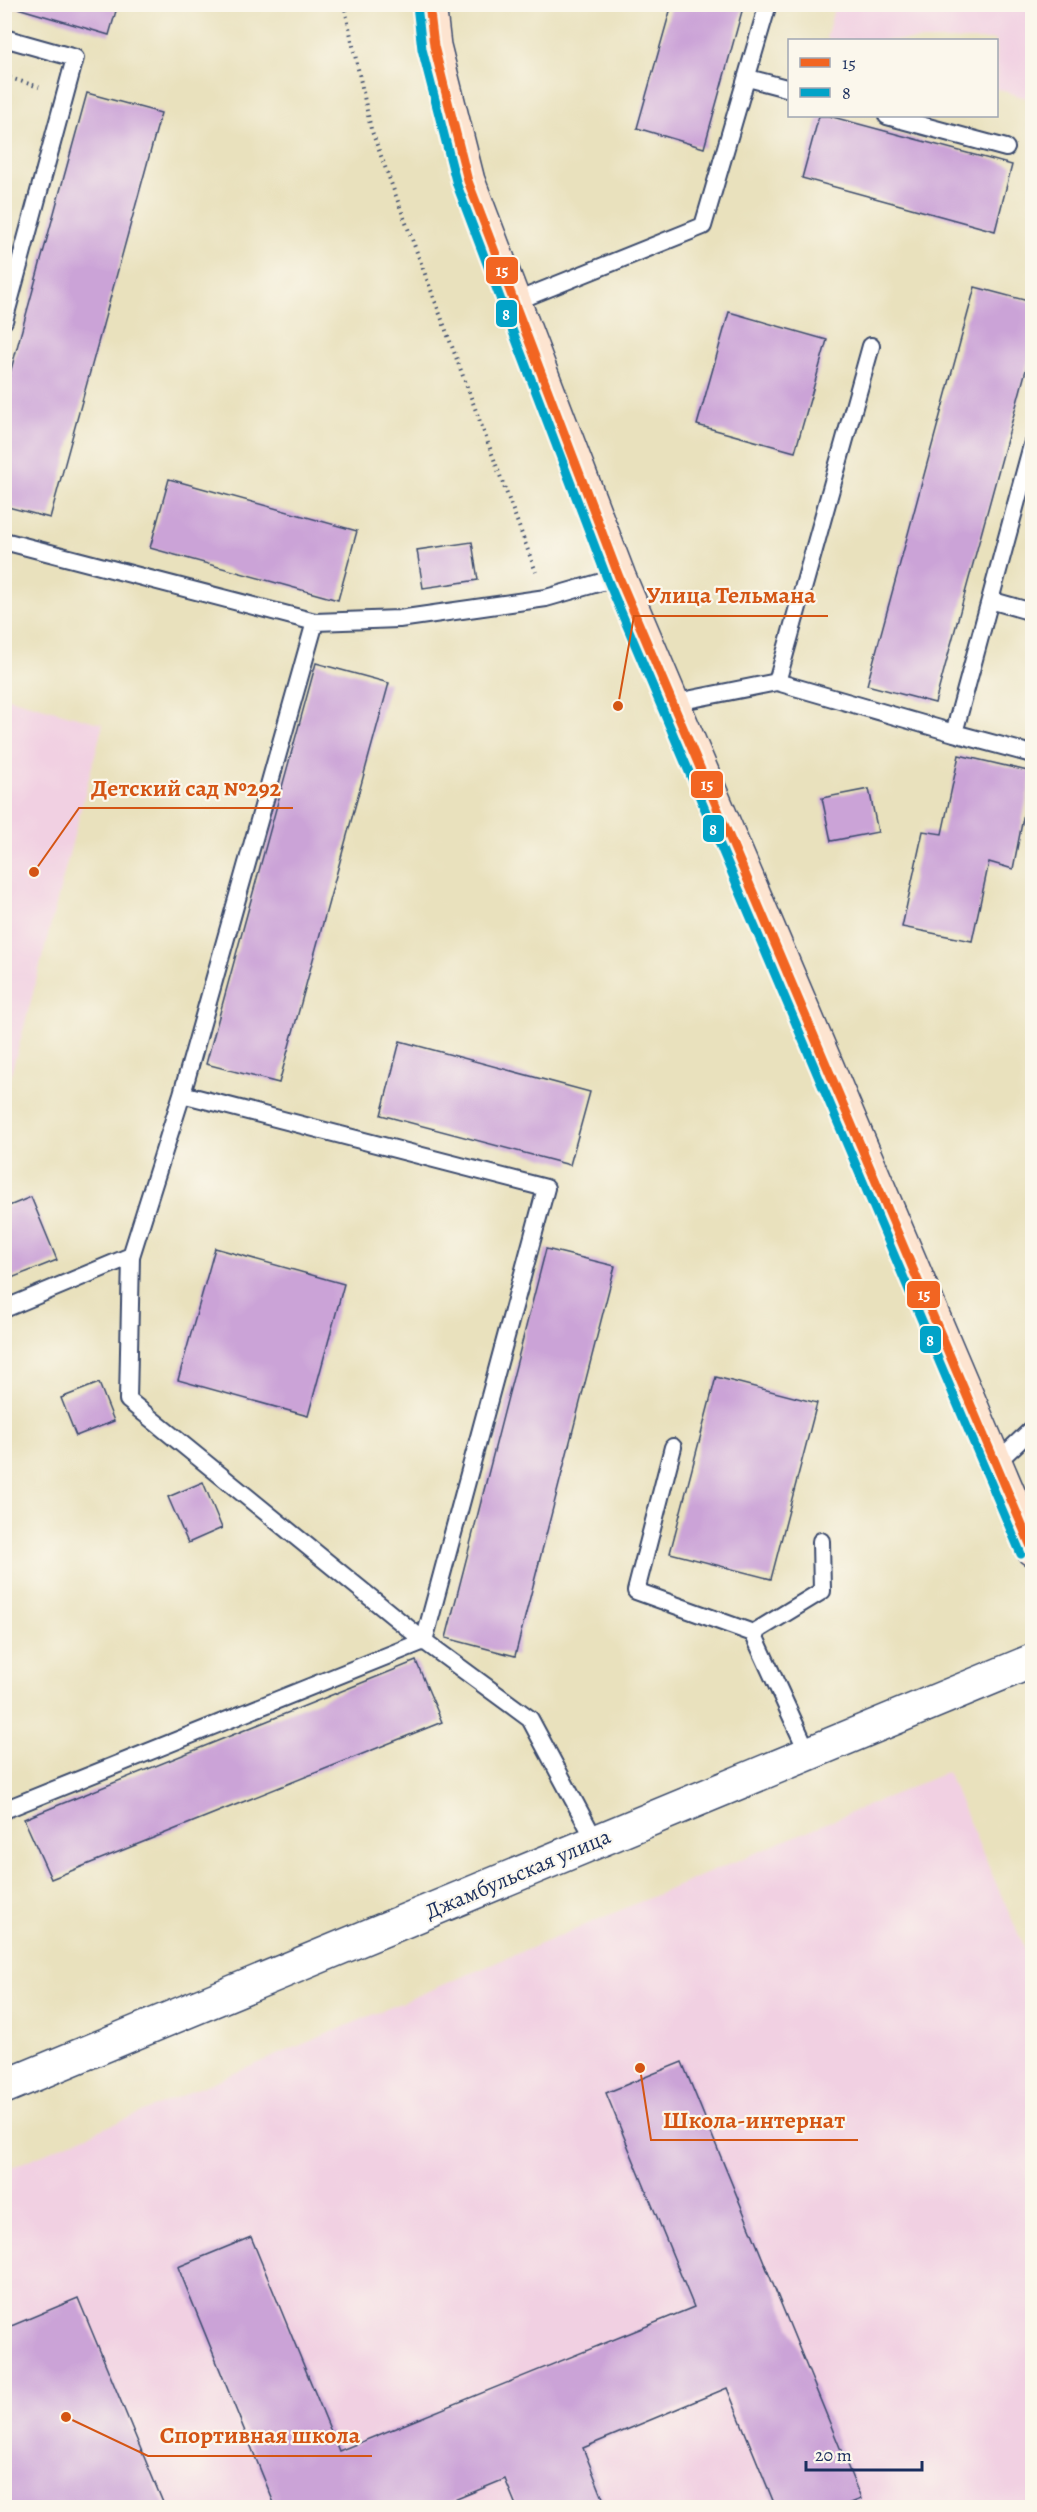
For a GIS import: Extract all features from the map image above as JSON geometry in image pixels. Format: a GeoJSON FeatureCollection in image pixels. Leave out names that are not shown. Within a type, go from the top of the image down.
{"type":"FeatureCollection","features":[{"type":"Feature","properties":{"kind":"main road"},"geometry":{"type":"LineString","coordinates":[[429,4],[434,46],[468,181],[620,577],[840,1101],[997,1462],[1032,1549]]}},
{"type":"Feature","properties":{"kind":"street","name":"Джамбульская улица"},"geometry":{"type":"LineString","coordinates":[[4,2087],[1032,1661]]}},
{"type":"Feature","properties":{"kind":"lane"},"geometry":{"type":"LineString","coordinates":[[514,302],[703,226],[768,4]]}},
{"type":"Feature","properties":{"kind":"lane"},"geometry":{"type":"LineString","coordinates":[[4,38],[75,58],[4,321]]}},
{"type":"Feature","properties":{"kind":"lane"},"geometry":{"type":"LineString","coordinates":[[748,78],[788,89]]}},
{"type":"Feature","properties":{"kind":"lane"},"geometry":{"type":"LineString","coordinates":[[891,117],[1006,148]]}},
{"type":"Feature","properties":{"kind":"lane"},"geometry":{"type":"LineString","coordinates":[[777,682],[871,346]]}},
{"type":"Feature","properties":{"kind":"lane"},"geometry":{"type":"LineString","coordinates":[[954,733],[1032,444]]}},
{"type":"Feature","properties":{"kind":"lane"},"geometry":{"type":"LineString","coordinates":[[4,541],[315,622],[399,619],[546,598],[620,577]]}},
{"type":"Feature","properties":{"kind":"lane"},"geometry":{"type":"LineString","coordinates":[[990,600],[1032,612]]}},
{"type":"Feature","properties":{"kind":"lane"},"geometry":{"type":"LineString","coordinates":[[315,622],[182,1094],[131,1257],[128,1400],[424,1641],[530,1719],[596,1842]]}},
{"type":"Feature","properties":{"kind":"lane"},"geometry":{"type":"LineString","coordinates":[[672,703],[777,682],[1032,754]]}},
{"type":"Feature","properties":{"kind":"lane"},"geometry":{"type":"LineString","coordinates":[[182,1094],[546,1188],[424,1641]]}},
{"type":"Feature","properties":{"kind":"lane"},"geometry":{"type":"LineString","coordinates":[[4,1309],[131,1257]]}},
{"type":"Feature","properties":{"kind":"lane"},"geometry":{"type":"LineString","coordinates":[[997,1462],[1032,1429]]}},
{"type":"Feature","properties":{"kind":"lane"},"geometry":{"type":"LineString","coordinates":[[673,1447],[636,1591],[753,1634],[809,1755]]}},
{"type":"Feature","properties":{"kind":"lane"},"geometry":{"type":"LineString","coordinates":[[753,1634],[822,1591],[821,1541]]}},
{"type":"Feature","properties":{"kind":"lane"},"geometry":{"type":"LineString","coordinates":[[4,1810],[424,1641]]}},
{"type":"Feature","properties":{"kind":"path"},"geometry":{"type":"LineString","coordinates":[[344,4],[371,129],[546,598]]}},
{"type":"Feature","properties":{"kind":"path"},"geometry":{"type":"LineString","coordinates":[[4,76],[65,95]]}},
{"type":"Feature","properties":{"kind":"shaded area"},"geometry":{"type":"Polygon","coordinates":[[[835,5],[1032,5],[1032,100],[998,89],[998,39],[826,38],[835,5]]]}},
{"type":"Feature","properties":{"kind":"shaded area"},"geometry":{"type":"Polygon","coordinates":[[[5,697],[103,724],[5,1095],[5,697]]]}},
{"type":"Feature","properties":{"kind":"shaded area"},"geometry":{"type":"Polygon","coordinates":[[[947,1772],[1032,1965],[1032,2507],[5,2508],[5,2170],[947,1772]]]}},
{"type":"Feature","properties":{"kind":"building"},"geometry":{"type":"Polygon","coordinates":[[[4,4],[118,4],[109,35],[4,4]]]}},
{"type":"Feature","properties":{"kind":"building"},"geometry":{"type":"Polygon","coordinates":[[[672,4],[744,4],[704,148],[637,128],[672,4]]]}},
{"type":"Feature","properties":{"kind":"building"},"geometry":{"type":"Polygon","coordinates":[[[87,93],[161,113],[50,518],[4,506],[4,395],[87,93]]]}},
{"type":"Feature","properties":{"kind":"building"},"geometry":{"type":"Polygon","coordinates":[[[819,117],[833,117],[1012,165],[995,231],[802,178],[819,117]]]}},
{"type":"Feature","properties":{"kind":"building"},"geometry":{"type":"Polygon","coordinates":[[[975,287],[1032,302],[1032,348],[935,703],[867,685],[975,287]]]}},
{"type":"Feature","properties":{"kind":"building"},"geometry":{"type":"Polygon","coordinates":[[[729,312],[827,340],[795,452],[697,425],[729,312]]]}},
{"type":"Feature","properties":{"kind":"building"},"geometry":{"type":"Polygon","coordinates":[[[169,479],[357,531],[338,600],[150,548],[169,479]]]}},
{"type":"Feature","properties":{"kind":"building"},"geometry":{"type":"Polygon","coordinates":[[[472,542],[478,580],[423,588],[417,550],[472,542]]]}},
{"type":"Feature","properties":{"kind":"building"},"geometry":{"type":"Polygon","coordinates":[[[316,663],[389,683],[279,1083],[206,1064],[316,663]]]}},
{"type":"Feature","properties":{"kind":"building"},"geometry":{"type":"Polygon","coordinates":[[[959,755],[1032,772],[1013,869],[989,862],[972,941],[902,927],[923,831],[942,834],[959,755]]]}},
{"type":"Feature","properties":{"kind":"building"},"geometry":{"type":"Polygon","coordinates":[[[869,789],[878,832],[831,841],[822,798],[869,789]]]}},
{"type":"Feature","properties":{"kind":"building"},"geometry":{"type":"Polygon","coordinates":[[[400,1041],[590,1092],[570,1165],[381,1115],[400,1041]]]}},
{"type":"Feature","properties":{"kind":"building"},"geometry":{"type":"Polygon","coordinates":[[[31,1197],[57,1260],[4,1281],[4,1208],[31,1197]]]}},
{"type":"Feature","properties":{"kind":"building"},"geometry":{"type":"Polygon","coordinates":[[[215,1248],[344,1284],[308,1416],[178,1380],[215,1248]]]}},
{"type":"Feature","properties":{"kind":"building"},"geometry":{"type":"Polygon","coordinates":[[[546,1249],[615,1266],[515,1656],[446,1638],[546,1249]]]}},
{"type":"Feature","properties":{"kind":"building"},"geometry":{"type":"Polygon","coordinates":[[[716,1377],[817,1403],[771,1579],[670,1553],[716,1377]]]}},
{"type":"Feature","properties":{"kind":"building"},"geometry":{"type":"Polygon","coordinates":[[[99,1383],[114,1421],[76,1436],[61,1398],[99,1383]]]}},
{"type":"Feature","properties":{"kind":"building"},"geometry":{"type":"Polygon","coordinates":[[[203,1482],[222,1528],[188,1543],[168,1497],[203,1482]]]}},
{"type":"Feature","properties":{"kind":"building"},"geometry":{"type":"Polygon","coordinates":[[[416,1661],[442,1722],[51,1879],[24,1819],[416,1661]]]}},
{"type":"Feature","properties":{"kind":"building"},"geometry":{"type":"Polygon","coordinates":[[[682,2062],[861,2499],[839,2508],[776,2508],[727,2388],[583,2448],[607,2508],[517,2508],[505,2479],[435,2508],[276,2508],[178,2267],[251,2237],[339,2451],[694,2307],[606,2093],[682,2062]]]}},
{"type":"Feature","properties":{"kind":"building"},"geometry":{"type":"Polygon","coordinates":[[[78,2298],[164,2505],[159,2508],[4,2508],[4,2329],[78,2298]]]}},
{"type":"Feature","properties":{"kind":"transit line","name":"15"},"geometry":{"type":"LineString","coordinates":[[429,4],[434,46],[468,181],[619,577],[1032,1549]]}},
{"type":"Feature","properties":{"kind":"transit line","name":"8"},"geometry":{"type":"LineString","coordinates":[[417,5],[422,49],[457,185],[608,581],[1021,1554]]}},
{"type":"Feature","properties":{"kind":"place","name":"Улица Тельмана"},"geometry":{"type":"Point","coordinates":[618,706]}},
{"type":"Feature","properties":{"kind":"place","name":"Детский сад №292"},"geometry":{"type":"Point","coordinates":[34,872]}},
{"type":"Feature","properties":{"kind":"place","name":"Школа-интернат"},"geometry":{"type":"Point","coordinates":[640,2068]}},
{"type":"Feature","properties":{"kind":"place","name":"Спортивная школа"},"geometry":{"type":"Point","coordinates":[66,2417]}}]}
